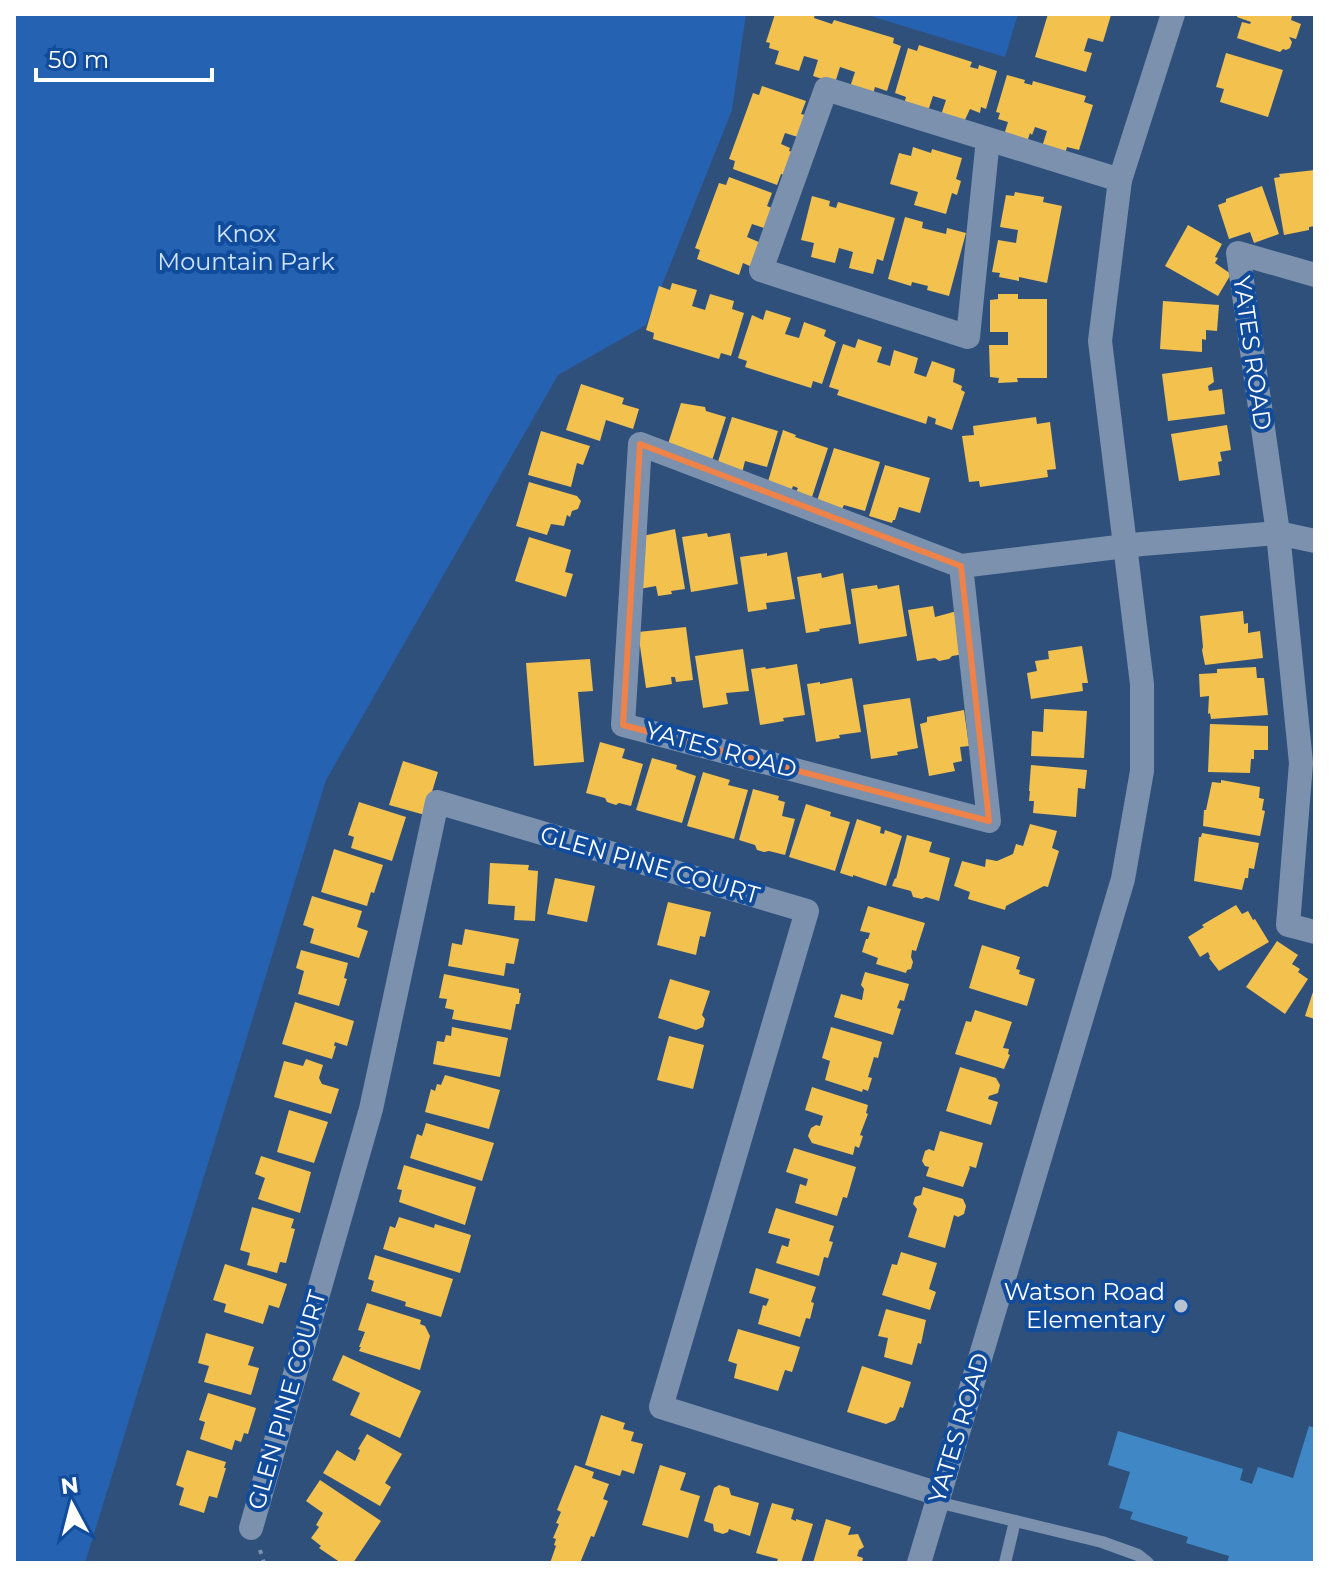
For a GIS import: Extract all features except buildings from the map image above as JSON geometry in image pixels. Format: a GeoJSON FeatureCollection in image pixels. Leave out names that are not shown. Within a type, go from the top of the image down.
{"type":"FeatureCollection","features":[{"type":"Feature","properties":{"kind":"street","name":"YATES ROAD"},"geometry":{"type":"LineString","coordinates":[[919,1563],[1123,879],[1142,771],[1142,684],[1100,341],[1120,180],[1173,14]]}},
{"type":"Feature","properties":{"kind":"street"},"geometry":{"type":"LineString","coordinates":[[988,139],[968,337],[761,270],[826,89],[988,139],[1120,180]]}},
{"type":"Feature","properties":{"kind":"street","name":"YATES ROAD"},"geometry":{"type":"LineString","coordinates":[[1278,533],[1238,253],[1315,275]]}},
{"type":"Feature","properties":{"kind":"street","name":"YATES ROAD"},"geometry":{"type":"LineString","coordinates":[[961,566],[989,821],[623,725],[640,444],[961,566],[1125,546]]}},
{"type":"Feature","properties":{"kind":"street"},"geometry":{"type":"LineString","coordinates":[[1125,546],[1278,533],[1315,541]]}},
{"type":"Feature","properties":{"kind":"street"},"geometry":{"type":"LineString","coordinates":[[1278,533],[1301,763],[1288,925],[1315,932]]}},
{"type":"Feature","properties":{"kind":"street","name":"GLEN PINE COURT"},"geometry":{"type":"LineString","coordinates":[[251,1528],[371,1109],[437,802],[807,911],[661,1407],[938,1498]]}},
{"type":"Feature","properties":{"kind":"lane"},"geometry":{"type":"LineString","coordinates":[[938,1498],[1102,1542],[1138,1555],[1148,1563]]}},
{"type":"Feature","properties":{"kind":"lane"},"geometry":{"type":"LineString","coordinates":[[1005,1563],[1015,1521]]}},
{"type":"Feature","properties":{"kind":"highlighted area"},"geometry":{"type":"Polygon","coordinates":[[[640,444],[961,566],[989,821],[623,725],[640,444]]]}},
{"type":"Feature","properties":{"kind":"green space","name":"Knox Mountain Park"},"geometry":{"type":"Polygon","coordinates":[[[14,14],[746,14],[732,110],[646,325],[558,375],[326,780],[85,1563],[14,1563],[14,14]]]}},
{"type":"Feature","properties":{"kind":"green space"},"geometry":{"type":"Polygon","coordinates":[[[864,14],[1018,14],[1005,57],[864,14]]]}},
{"type":"Feature","properties":{"kind":"place","name":"Watson Road Elementary"},"geometry":{"type":"Point","coordinates":[1181,1306]}}]}
